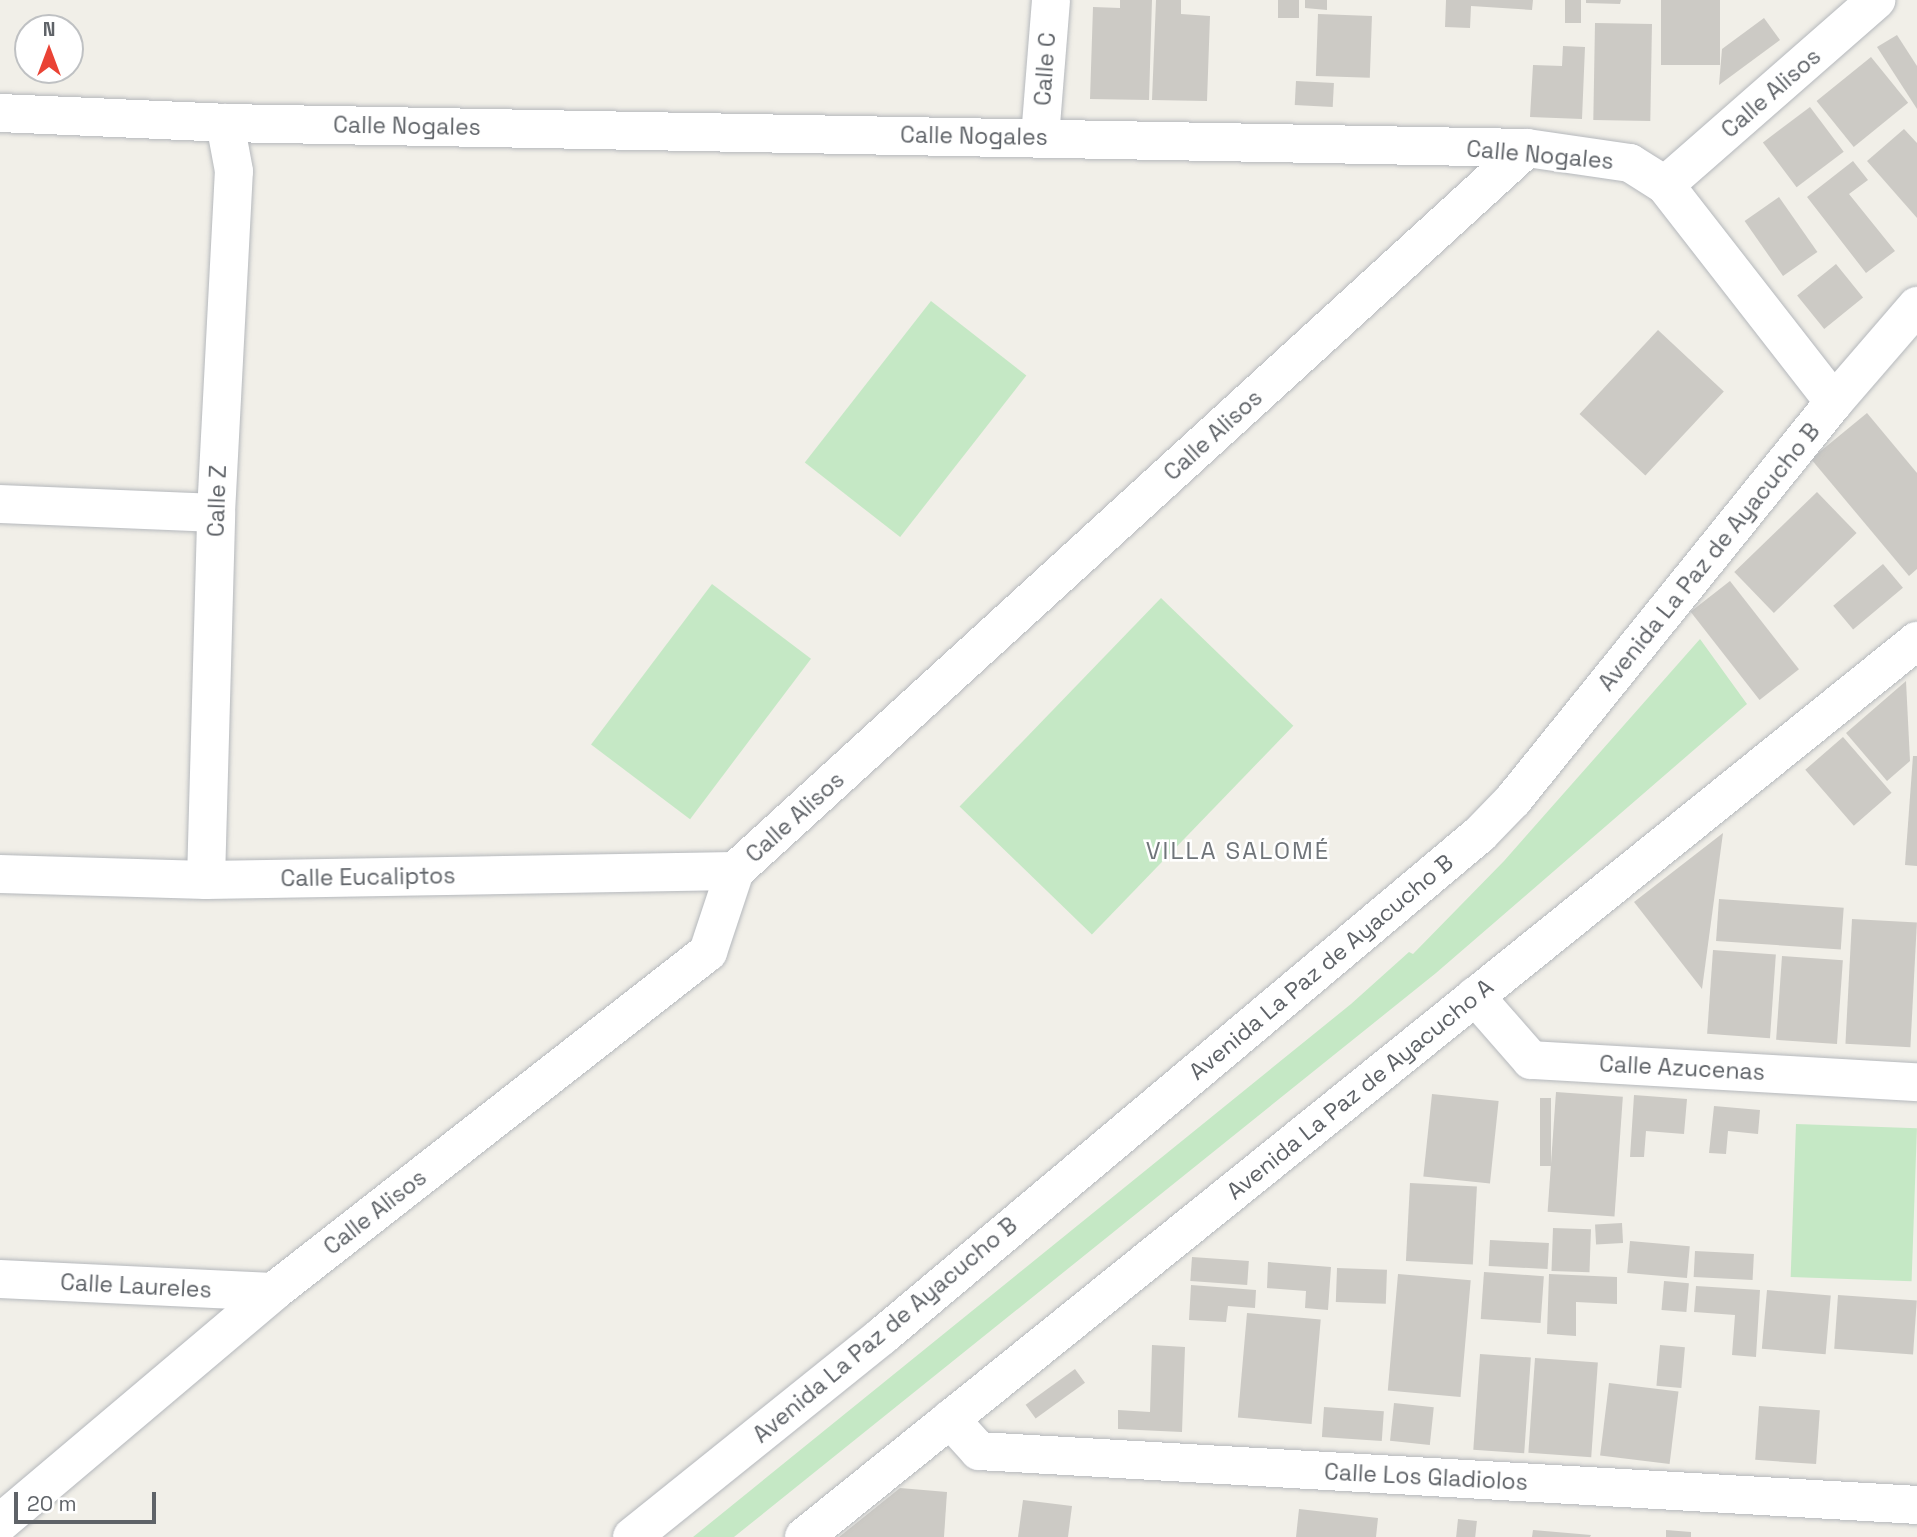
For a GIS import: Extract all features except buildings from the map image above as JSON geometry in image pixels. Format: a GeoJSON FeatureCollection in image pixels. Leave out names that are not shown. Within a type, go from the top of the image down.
{"type":"FeatureCollection","features":[{"type":"Feature","properties":{"kind":"street","name":"Calle C"},"geometry":{"type":"LineString","coordinates":[[1040,137],[1051,0]]}},
{"type":"Feature","properties":{"kind":"street","name":"Calle Alisos"},"geometry":{"type":"LineString","coordinates":[[1665,186],[1876,0]]}},
{"type":"Feature","properties":{"kind":"street","name":"Calle Nogales"},"geometry":{"type":"LineString","coordinates":[[0,113],[225,123],[1527,148],[1630,163],[1665,186],[1834,402]]}},
{"type":"Feature","properties":{"kind":"street","name":"Calle Z"},"geometry":{"type":"LineString","coordinates":[[206,880],[216,513],[234,171],[225,123]]}},
{"type":"Feature","properties":{"kind":"street","name":"Calle Alisos"},"geometry":{"type":"LineString","coordinates":[[0,1523],[273,1292],[708,952],[735,871],[1527,148]]}},
{"type":"Feature","properties":{"kind":"street","name":"Avenida La Paz de Ayacucho B"},"geometry":{"type":"LineString","coordinates":[[632,1537],[882,1336],[1480,834],[1513,800],[1834,402],[1917,306]]}},
{"type":"Feature","properties":{"kind":"street"},"geometry":{"type":"LineString","coordinates":[[0,505],[216,513]]}},
{"type":"Feature","properties":{"kind":"street","name":"Avenida La Paz de Ayacucho A"},"geometry":{"type":"LineString","coordinates":[[804,1537],[1917,640]]}},
{"type":"Feature","properties":{"kind":"street","name":"Calle Eucaliptos"},"geometry":{"type":"LineString","coordinates":[[0,874],[206,880],[735,871]]}},
{"type":"Feature","properties":{"kind":"street","name":"Calle Azucenas"},"geometry":{"type":"LineString","coordinates":[[1475,996],[1531,1060],[1917,1082]]}},
{"type":"Feature","properties":{"kind":"street","name":"Calle Laureles"},"geometry":{"type":"LineString","coordinates":[[0,1279],[273,1292]]}},
{"type":"Feature","properties":{"kind":"street","name":"Calle Los Gladiolos"},"geometry":{"type":"LineString","coordinates":[[950,1419],[979,1451],[1917,1505]]}},
{"type":"Feature","properties":{"kind":"green space"},"geometry":{"type":"Polygon","coordinates":[[[931,301],[1026,375],[900,537],[805,463],[931,301]]]}},
{"type":"Feature","properties":{"kind":"green space"},"geometry":{"type":"Polygon","coordinates":[[[712,584],[811,659],[690,819],[591,745],[712,584]]]}},
{"type":"Feature","properties":{"kind":"green space"},"geometry":{"type":"Polygon","coordinates":[[[1161,598],[1293,726],[1092,934],[960,807],[1161,598]]]}},
{"type":"Feature","properties":{"kind":"green space"},"geometry":{"type":"Polygon","coordinates":[[[1700,639],[1747,704],[1436,973],[734,1537],[693,1537],[1351,1004],[1409,952],[1413,954],[1504,861],[1700,639]]]}},
{"type":"Feature","properties":{"kind":"green space"},"geometry":{"type":"Polygon","coordinates":[[[1796,1124],[1917,1128],[1912,1281],[1791,1277],[1796,1124]]]}},
{"type":"Feature","properties":{"kind":"district","name":"VILLA SALOMÉ"},"geometry":{"type":"Point","coordinates":[1238,851]}}]}
